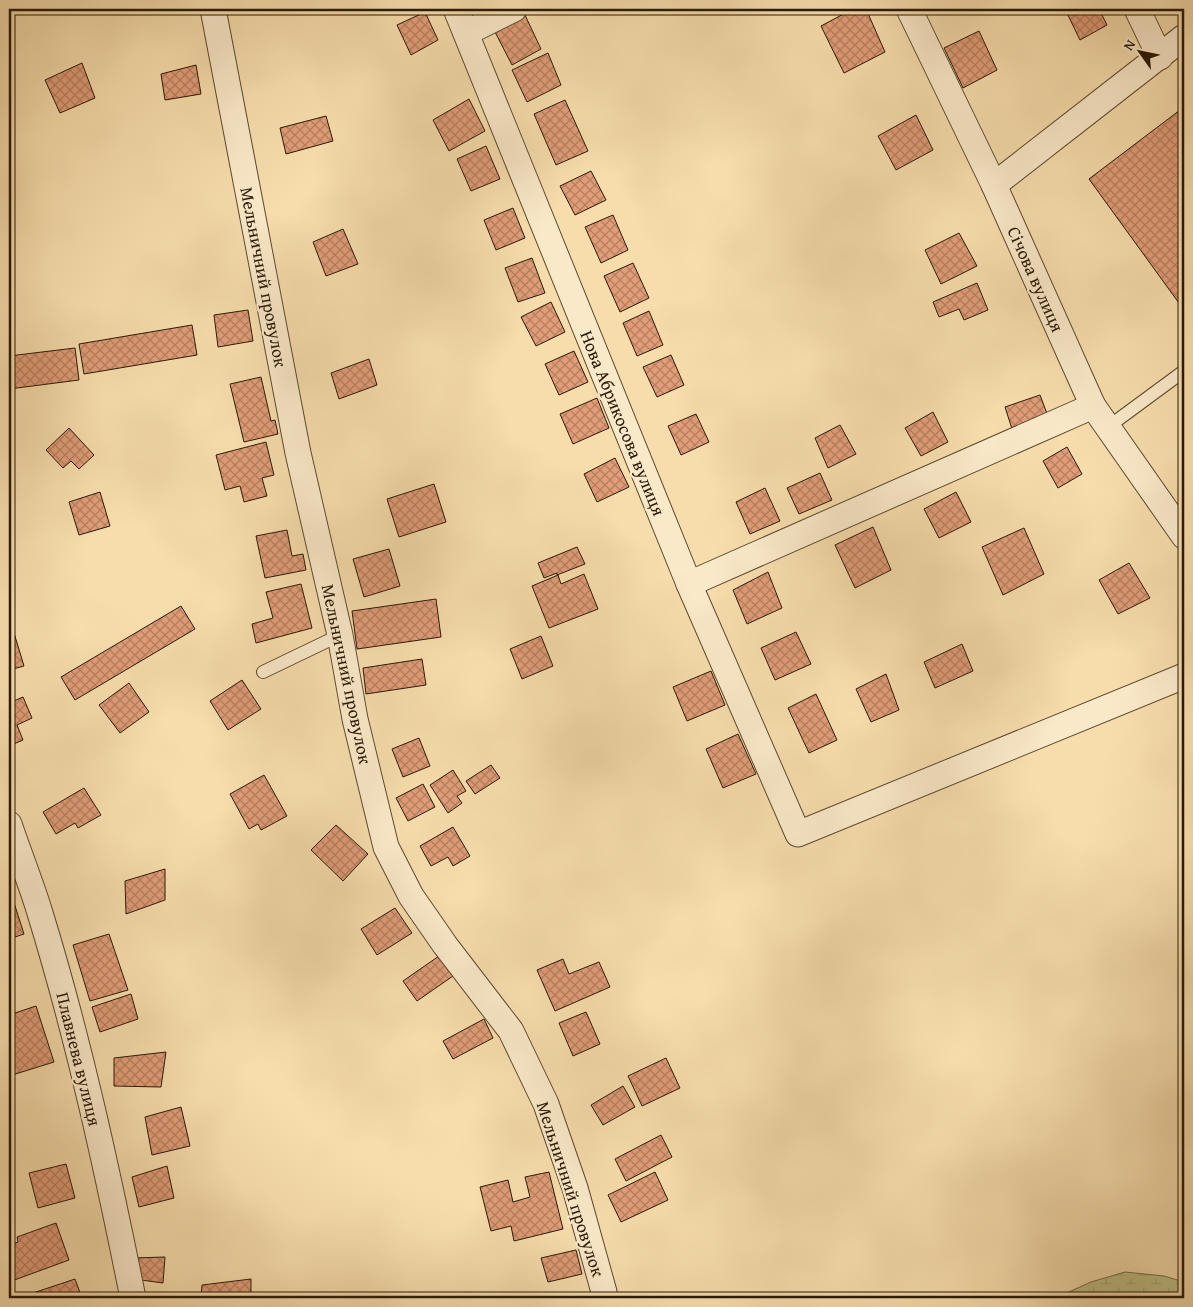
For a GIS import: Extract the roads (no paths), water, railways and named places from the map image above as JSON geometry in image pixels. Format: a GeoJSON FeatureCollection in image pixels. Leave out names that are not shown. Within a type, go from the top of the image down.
{"type":"FeatureCollection","features":[{"type":"Feature","properties":{"kind":"street","name":"Мельничний провулок"},"geometry":{"type":"LineString","coordinates":[[213,9],[298,453],[340,635],[355,719],[386,847],[411,896],[445,945],[511,1031],[546,1104],[575,1188],[603,1295]]}},
{"type":"Feature","properties":{"kind":"street","name":"Нова Абрикосова вулиця"},"geometry":{"type":"LineString","coordinates":[[456,9],[689,584],[798,834],[1184,676]]}},
{"type":"Feature","properties":{"kind":"street"},"geometry":{"type":"LineString","coordinates":[[466,34],[514,9]]}},
{"type":"Feature","properties":{"kind":"street","name":"Січова вулиця"},"geometry":{"type":"LineString","coordinates":[[909,9],[994,185],[1093,406],[1184,536]]}},
{"type":"Feature","properties":{"kind":"street"},"geometry":{"type":"LineString","coordinates":[[1137,9],[1160,57]]}},
{"type":"Feature","properties":{"kind":"street"},"geometry":{"type":"LineString","coordinates":[[994,185],[1184,38]]}},
{"type":"Feature","properties":{"kind":"street"},"geometry":{"type":"LineString","coordinates":[[689,584],[1093,406]]}},
{"type":"Feature","properties":{"kind":"street","name":"Плавнева вулиця"},"geometry":{"type":"LineString","coordinates":[[9,824],[40,912],[72,1026],[108,1172],[133,1298]]}},
{"type":"Feature","properties":{"kind":"lane"},"geometry":{"type":"LineString","coordinates":[[1108,427],[1184,371]]}},
{"type":"Feature","properties":{"kind":"lane"},"geometry":{"type":"LineString","coordinates":[[263,672],[340,635]]}}]}
